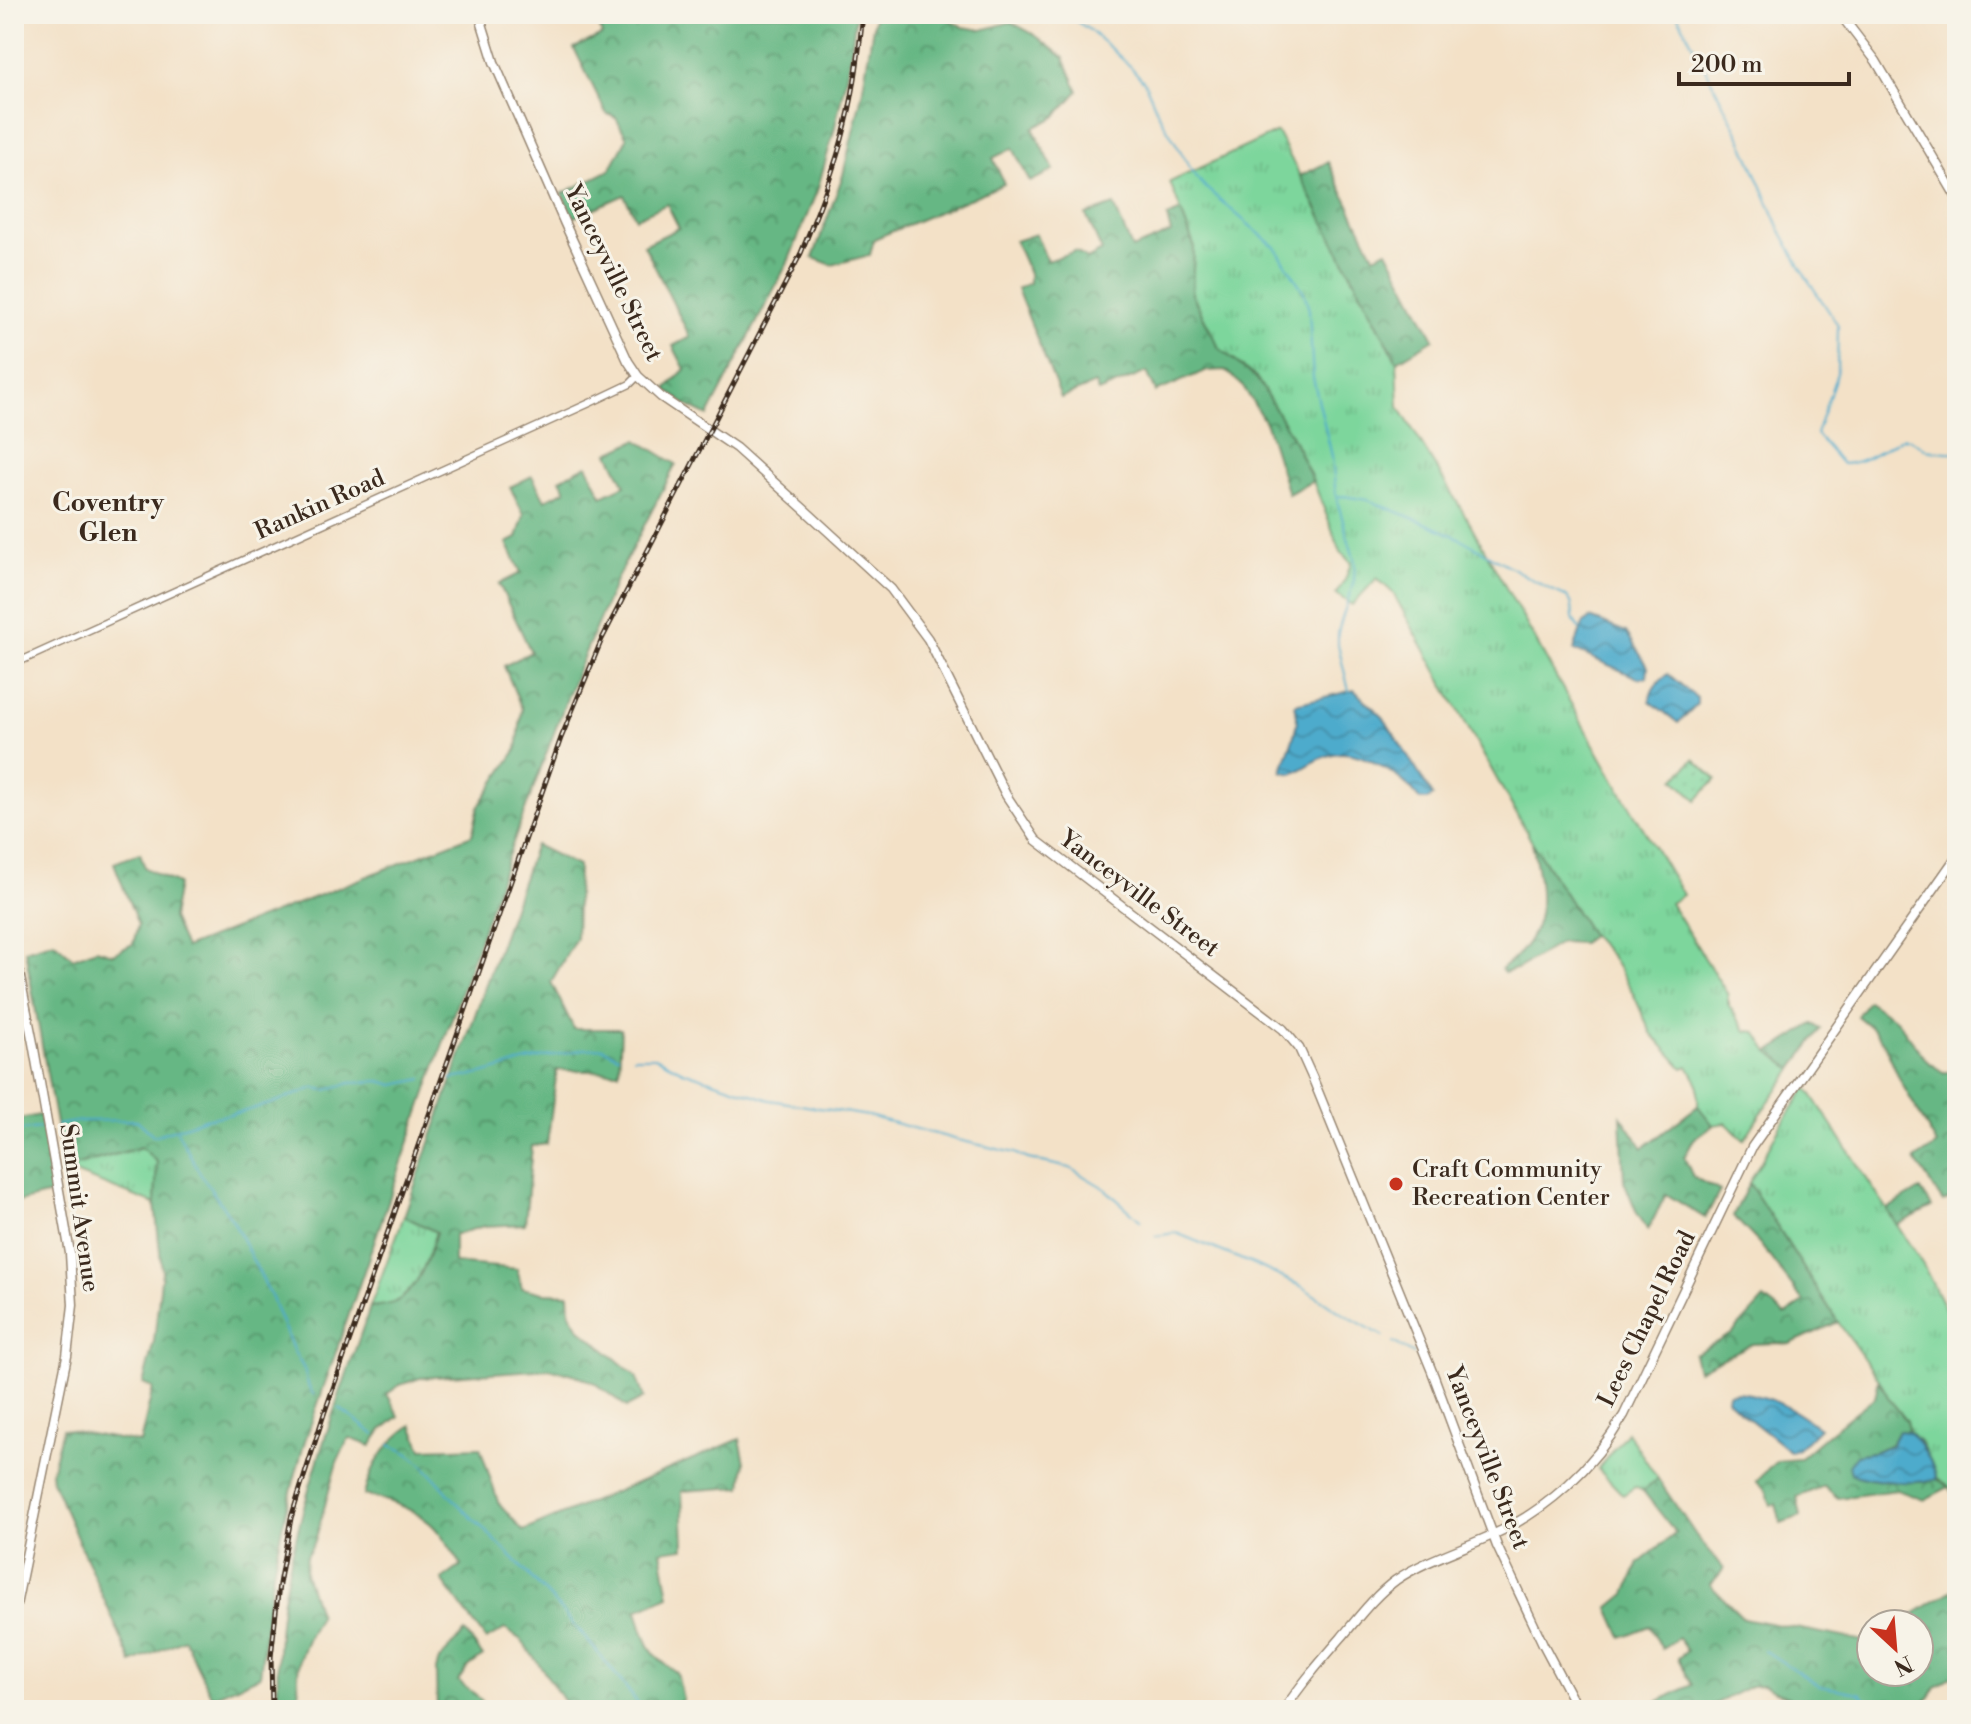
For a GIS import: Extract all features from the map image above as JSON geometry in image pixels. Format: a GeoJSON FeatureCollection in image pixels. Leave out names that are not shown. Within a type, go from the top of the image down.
{"type":"FeatureCollection","features":[{"type":"Feature","properties":{"kind":"main road","name":"Yanceyville Street"},"geometry":{"type":"LineString","coordinates":[[479,14],[494,62],[565,224],[628,361],[638,376],[661,397],[736,448],[891,589],[928,639],[1006,795],[1036,840],[1283,1029],[1299,1048],[1433,1374],[1493,1535],[1527,1612],[1578,1710]]}},
{"type":"Feature","properties":{"kind":"main road"},"geometry":{"type":"LineString","coordinates":[[1840,14],[1876,61],[1957,198]]}},
{"type":"Feature","properties":{"kind":"main road","name":"Lees Chapel Road"},"geometry":{"type":"LineString","coordinates":[[1284,1710],[1325,1657],[1388,1586],[1421,1566],[1523,1519],[1556,1496],[1584,1469],[1609,1438],[1624,1415],[1752,1147],[1957,856]]}},
{"type":"Feature","properties":{"kind":"main road","name":"Summit Avenue"},"geometry":{"type":"LineString","coordinates":[[14,947],[68,1240],[73,1305],[67,1356],[14,1615]]}},
{"type":"Feature","properties":{"kind":"street","name":"Rankin Road"},"geometry":{"type":"LineString","coordinates":[[14,664],[592,402],[630,384],[638,376]]}},
{"type":"Feature","properties":{"kind":"green space"},"geometry":{"type":"Polygon","coordinates":[[[595,14],[856,14],[834,131],[817,191],[788,262],[708,416],[686,405],[666,389],[685,369],[673,346],[690,337],[644,245],[679,228],[667,204],[636,218],[624,195],[573,218],[562,194],[610,170],[627,138],[616,118],[606,113],[574,48],[602,35],[595,14]]]}},
{"type":"Feature","properties":{"kind":"green space"},"geometry":{"type":"Polygon","coordinates":[[[875,14],[939,14],[963,27],[982,30],[1011,22],[1035,35],[1064,58],[1078,91],[1055,117],[1033,128],[1054,170],[1030,182],[1013,148],[993,158],[1004,184],[874,239],[870,255],[832,265],[813,258],[843,175],[862,94],[875,14]]]}},
{"type":"Feature","properties":{"kind":"green space"},"geometry":{"type":"Polygon","coordinates":[[[1277,132],[1397,361],[1399,407],[1468,520],[1607,768],[1683,895],[1670,903],[1728,995],[1728,1004],[1746,1031],[1756,1032],[1769,1052],[1793,1069],[1744,1140],[1726,1123],[1713,1125],[1698,1106],[1698,1084],[1688,1066],[1683,1068],[1651,1033],[1633,993],[1611,956],[1591,935],[1532,842],[1393,593],[1377,578],[1352,605],[1336,594],[1351,563],[1341,552],[1291,435],[1257,379],[1219,348],[1192,294],[1194,246],[1170,182],[1277,132]]]}},
{"type":"Feature","properties":{"kind":"green space"},"geometry":{"type":"Polygon","coordinates":[[[1328,162],[1374,256],[1387,250],[1434,339],[1397,361],[1300,176],[1328,162]]]}},
{"type":"Feature","properties":{"kind":"green space"},"geometry":{"type":"Polygon","coordinates":[[[1114,205],[1132,249],[1171,233],[1167,217],[1181,211],[1194,246],[1192,294],[1219,348],[1257,379],[1291,435],[1313,481],[1288,494],[1266,424],[1243,386],[1225,370],[1205,371],[1156,392],[1147,372],[1098,392],[1095,384],[1061,398],[1017,289],[1029,283],[1029,273],[1015,241],[1036,234],[1047,261],[1075,251],[1087,259],[1102,251],[1086,215],[1114,205]]]}},
{"type":"Feature","properties":{"kind":"green space"},"geometry":{"type":"Polygon","coordinates":[[[637,440],[676,464],[616,580],[576,674],[511,848],[305,1441],[274,1566],[260,1676],[212,1697],[184,1639],[132,1663],[52,1481],[51,1472],[62,1429],[140,1443],[153,1388],[143,1384],[154,1341],[162,1271],[155,1204],[157,1162],[141,1147],[64,1169],[25,950],[54,941],[73,958],[96,949],[113,954],[133,944],[138,925],[114,863],[140,853],[145,868],[178,884],[172,918],[185,948],[472,835],[479,806],[517,749],[522,709],[504,666],[531,652],[499,584],[521,573],[507,543],[517,538],[524,515],[510,487],[532,476],[545,500],[566,490],[560,479],[587,465],[602,496],[625,485],[609,453],[637,440]]]}},
{"type":"Feature","properties":{"kind":"green space"},"geometry":{"type":"Polygon","coordinates":[[[1694,759],[1716,779],[1697,800],[1675,779],[1694,759]]]}},
{"type":"Feature","properties":{"kind":"green space"},"geometry":{"type":"Polygon","coordinates":[[[1532,842],[1591,935],[1582,943],[1561,942],[1519,968],[1504,973],[1501,969],[1517,955],[1536,927],[1540,896],[1532,842]]]}},
{"type":"Feature","properties":{"kind":"green space"},"geometry":{"type":"Polygon","coordinates":[[[535,845],[578,866],[576,938],[551,982],[574,1029],[621,1029],[619,1072],[557,1070],[547,1144],[532,1146],[525,1224],[484,1226],[454,1235],[454,1263],[517,1269],[522,1288],[569,1294],[570,1313],[579,1328],[636,1376],[644,1398],[627,1407],[593,1382],[550,1369],[420,1378],[400,1385],[387,1394],[399,1416],[382,1430],[371,1446],[349,1438],[337,1462],[315,1541],[306,1556],[305,1573],[319,1616],[306,1641],[298,1671],[301,1710],[278,1710],[282,1603],[311,1481],[370,1307],[389,1304],[403,1297],[417,1281],[430,1251],[436,1232],[404,1216],[535,845]]]}},
{"type":"Feature","properties":{"kind":"green space"},"geometry":{"type":"Polygon","coordinates":[[[1868,1001],[1897,1020],[1928,1062],[1943,1072],[1957,1072],[1957,1195],[1943,1202],[1915,1160],[1937,1145],[1901,1082],[1885,1045],[1874,1030],[1857,1016],[1868,1001]]]}},
{"type":"Feature","properties":{"kind":"green space"},"geometry":{"type":"Polygon","coordinates":[[[1813,1024],[1821,1029],[1793,1069],[1769,1052],[1813,1024]]]}},
{"type":"Feature","properties":{"kind":"green space"},"geometry":{"type":"Polygon","coordinates":[[[1807,1087],[1923,1265],[1957,1332],[1957,1499],[1949,1487],[1937,1479],[1921,1443],[1909,1432],[1907,1421],[1889,1399],[1749,1183],[1780,1127],[1807,1087]]]}},
{"type":"Feature","properties":{"kind":"green space"},"geometry":{"type":"Polygon","coordinates":[[[1698,1106],[1713,1125],[1694,1139],[1684,1157],[1693,1177],[1720,1191],[1705,1218],[1666,1194],[1648,1230],[1637,1213],[1624,1181],[1621,1116],[1643,1148],[1698,1106]]]}},
{"type":"Feature","properties":{"kind":"green space"},"geometry":{"type":"Polygon","coordinates":[[[40,1115],[55,1193],[14,1203],[14,1120],[40,1115]]]}},
{"type":"Feature","properties":{"kind":"green space"},"geometry":{"type":"Polygon","coordinates":[[[142,1147],[157,1162],[155,1204],[64,1169],[142,1147]]]}},
{"type":"Feature","properties":{"kind":"green space"},"geometry":{"type":"Polygon","coordinates":[[[1749,1183],[1838,1322],[1790,1344],[1752,1344],[1698,1370],[1694,1354],[1732,1334],[1764,1299],[1785,1315],[1804,1302],[1759,1243],[1733,1216],[1749,1183]]]}},
{"type":"Feature","properties":{"kind":"green space"},"geometry":{"type":"Polygon","coordinates":[[[1920,1189],[1932,1207],[1897,1225],[1887,1209],[1920,1189]]]}},
{"type":"Feature","properties":{"kind":"green space"},"geometry":{"type":"Polygon","coordinates":[[[404,1216],[436,1232],[426,1262],[417,1281],[404,1297],[389,1304],[370,1307],[404,1216]]]}},
{"type":"Feature","properties":{"kind":"green space"},"geometry":{"type":"Polygon","coordinates":[[[1879,1380],[1889,1399],[1907,1421],[1909,1432],[1898,1431],[1891,1444],[1856,1455],[1868,1479],[1925,1482],[1937,1479],[1949,1487],[1924,1500],[1897,1490],[1838,1498],[1824,1486],[1797,1497],[1801,1516],[1781,1523],[1776,1504],[1771,1505],[1766,1491],[1756,1481],[1777,1461],[1799,1459],[1875,1397],[1879,1380]]]}},
{"type":"Feature","properties":{"kind":"green space"},"geometry":{"type":"Polygon","coordinates":[[[412,1425],[422,1449],[480,1447],[498,1502],[523,1531],[740,1439],[745,1462],[742,1487],[682,1491],[684,1548],[661,1551],[669,1596],[637,1610],[650,1646],[677,1673],[683,1699],[672,1710],[569,1710],[521,1640],[505,1629],[486,1640],[442,1580],[462,1565],[439,1532],[411,1511],[364,1495],[381,1455],[412,1425]]]}},
{"type":"Feature","properties":{"kind":"green space"},"geometry":{"type":"Polygon","coordinates":[[[1627,1432],[1658,1479],[1643,1491],[1635,1487],[1623,1495],[1598,1469],[1627,1432]]]}},
{"type":"Feature","properties":{"kind":"green space"},"geometry":{"type":"Polygon","coordinates":[[[1658,1479],[1697,1537],[1724,1569],[1710,1585],[1743,1618],[1855,1639],[1855,1688],[1935,1688],[1935,1608],[1924,1608],[1957,1587],[1957,1673],[1936,1687],[1926,1703],[1930,1710],[1837,1710],[1825,1700],[1801,1704],[1763,1685],[1751,1686],[1703,1710],[1641,1710],[1692,1685],[1678,1658],[1687,1651],[1678,1638],[1662,1649],[1650,1626],[1622,1637],[1609,1608],[1626,1594],[1639,1563],[1676,1533],[1643,1491],[1658,1479]]]}},
{"type":"Feature","properties":{"kind":"green space"},"geometry":{"type":"Polygon","coordinates":[[[465,1632],[483,1656],[467,1668],[458,1681],[482,1701],[475,1710],[437,1710],[436,1670],[439,1660],[465,1632]]]}},
{"type":"Feature","properties":{"kind":"water"},"geometry":{"type":"Polygon","coordinates":[[[1590,618],[1626,632],[1648,667],[1647,677],[1638,678],[1574,650],[1583,624],[1590,618]]]}},
{"type":"Feature","properties":{"kind":"water"},"geometry":{"type":"Polygon","coordinates":[[[1668,674],[1697,698],[1697,704],[1678,723],[1650,701],[1651,693],[1668,674]]]}},
{"type":"Feature","properties":{"kind":"water"},"geometry":{"type":"Polygon","coordinates":[[[1354,690],[1383,717],[1433,796],[1420,800],[1381,766],[1344,753],[1323,758],[1292,774],[1282,771],[1296,729],[1295,704],[1354,690]]]}},
{"type":"Feature","properties":{"kind":"water"},"geometry":{"type":"Polygon","coordinates":[[[1738,1392],[1781,1404],[1819,1428],[1797,1450],[1790,1452],[1727,1399],[1728,1393],[1738,1392]]]}},
{"type":"Feature","properties":{"kind":"water"},"geometry":{"type":"Polygon","coordinates":[[[1898,1431],[1909,1432],[1918,1442],[1937,1479],[1893,1482],[1850,1473],[1848,1466],[1856,1455],[1891,1445],[1898,1431]]]}},
{"type":"Feature","properties":{"kind":"waterway"},"geometry":{"type":"LineString","coordinates":[[1065,14],[1108,46],[1145,83],[1158,113],[1195,176],[1276,248],[1304,292],[1309,310],[1313,378],[1332,456],[1336,497],[1355,562],[1354,580],[1338,632],[1349,691]]}},
{"type":"Feature","properties":{"kind":"waterway"},"geometry":{"type":"LineString","coordinates":[[1677,14],[1741,138],[1780,229],[1806,277],[1838,325],[1837,373],[1816,434],[1842,464],[1866,458],[1903,438],[1927,450],[1957,454]]}},
{"type":"Feature","properties":{"kind":"waterway"},"geometry":{"type":"LineString","coordinates":[[1338,497],[1368,500],[1430,525],[1562,594],[1571,603],[1575,623],[1580,629]]}},
{"type":"Feature","properties":{"kind":"waterway"},"geometry":{"type":"LineString","coordinates":[[451,1079],[584,1049],[603,1048],[618,1056]]}},
{"type":"Feature","properties":{"kind":"waterway"},"geometry":{"type":"LineString","coordinates":[[633,1057],[655,1057],[683,1071],[770,1100],[868,1116],[1070,1168],[1104,1188],[1141,1221]]}},
{"type":"Feature","properties":{"kind":"waterway"},"geometry":{"type":"LineString","coordinates":[[57,1125],[81,1121],[137,1120],[154,1136],[205,1119],[273,1103],[314,1088],[326,1090],[350,1083],[380,1081],[394,1085],[423,1079]]}},
{"type":"Feature","properties":{"kind":"waterway"},"geometry":{"type":"LineString","coordinates":[[14,1131],[40,1128]]}},
{"type":"Feature","properties":{"kind":"waterway"},"geometry":{"type":"LineString","coordinates":[[177,1131],[201,1175],[233,1221],[271,1296],[314,1395]]}},
{"type":"Feature","properties":{"kind":"waterway"},"geometry":{"type":"LineString","coordinates":[[1155,1236],[1176,1233],[1260,1267],[1301,1286],[1383,1336]]}},
{"type":"Feature","properties":{"kind":"waterway"},"geometry":{"type":"LineString","coordinates":[[1393,1342],[1414,1354]]}},
{"type":"Feature","properties":{"kind":"waterway"},"geometry":{"type":"LineString","coordinates":[[339,1408],[375,1435]]}},
{"type":"Feature","properties":{"kind":"waterway"},"geometry":{"type":"LineString","coordinates":[[390,1445],[410,1454],[425,1467],[532,1578],[643,1710]]}},
{"type":"Feature","properties":{"kind":"waterway"},"geometry":{"type":"LineString","coordinates":[[1764,1650],[1819,1686],[1860,1693],[1874,1710]]}},
{"type":"Feature","properties":{"kind":"railway"},"geometry":{"type":"LineString","coordinates":[[272,1710],[271,1657],[279,1584],[291,1518],[324,1414],[561,738],[602,639],[801,253],[820,206],[849,110],[863,14]]}},
{"type":"Feature","properties":{"kind":"place","name":"Craft Community Recreation Center"},"geometry":{"type":"Point","coordinates":[1396,1184]}},
{"type":"Feature","properties":{"kind":"district","name":"Coventry Glen"},"geometry":{"type":"Point","coordinates":[108,518]}}]}
